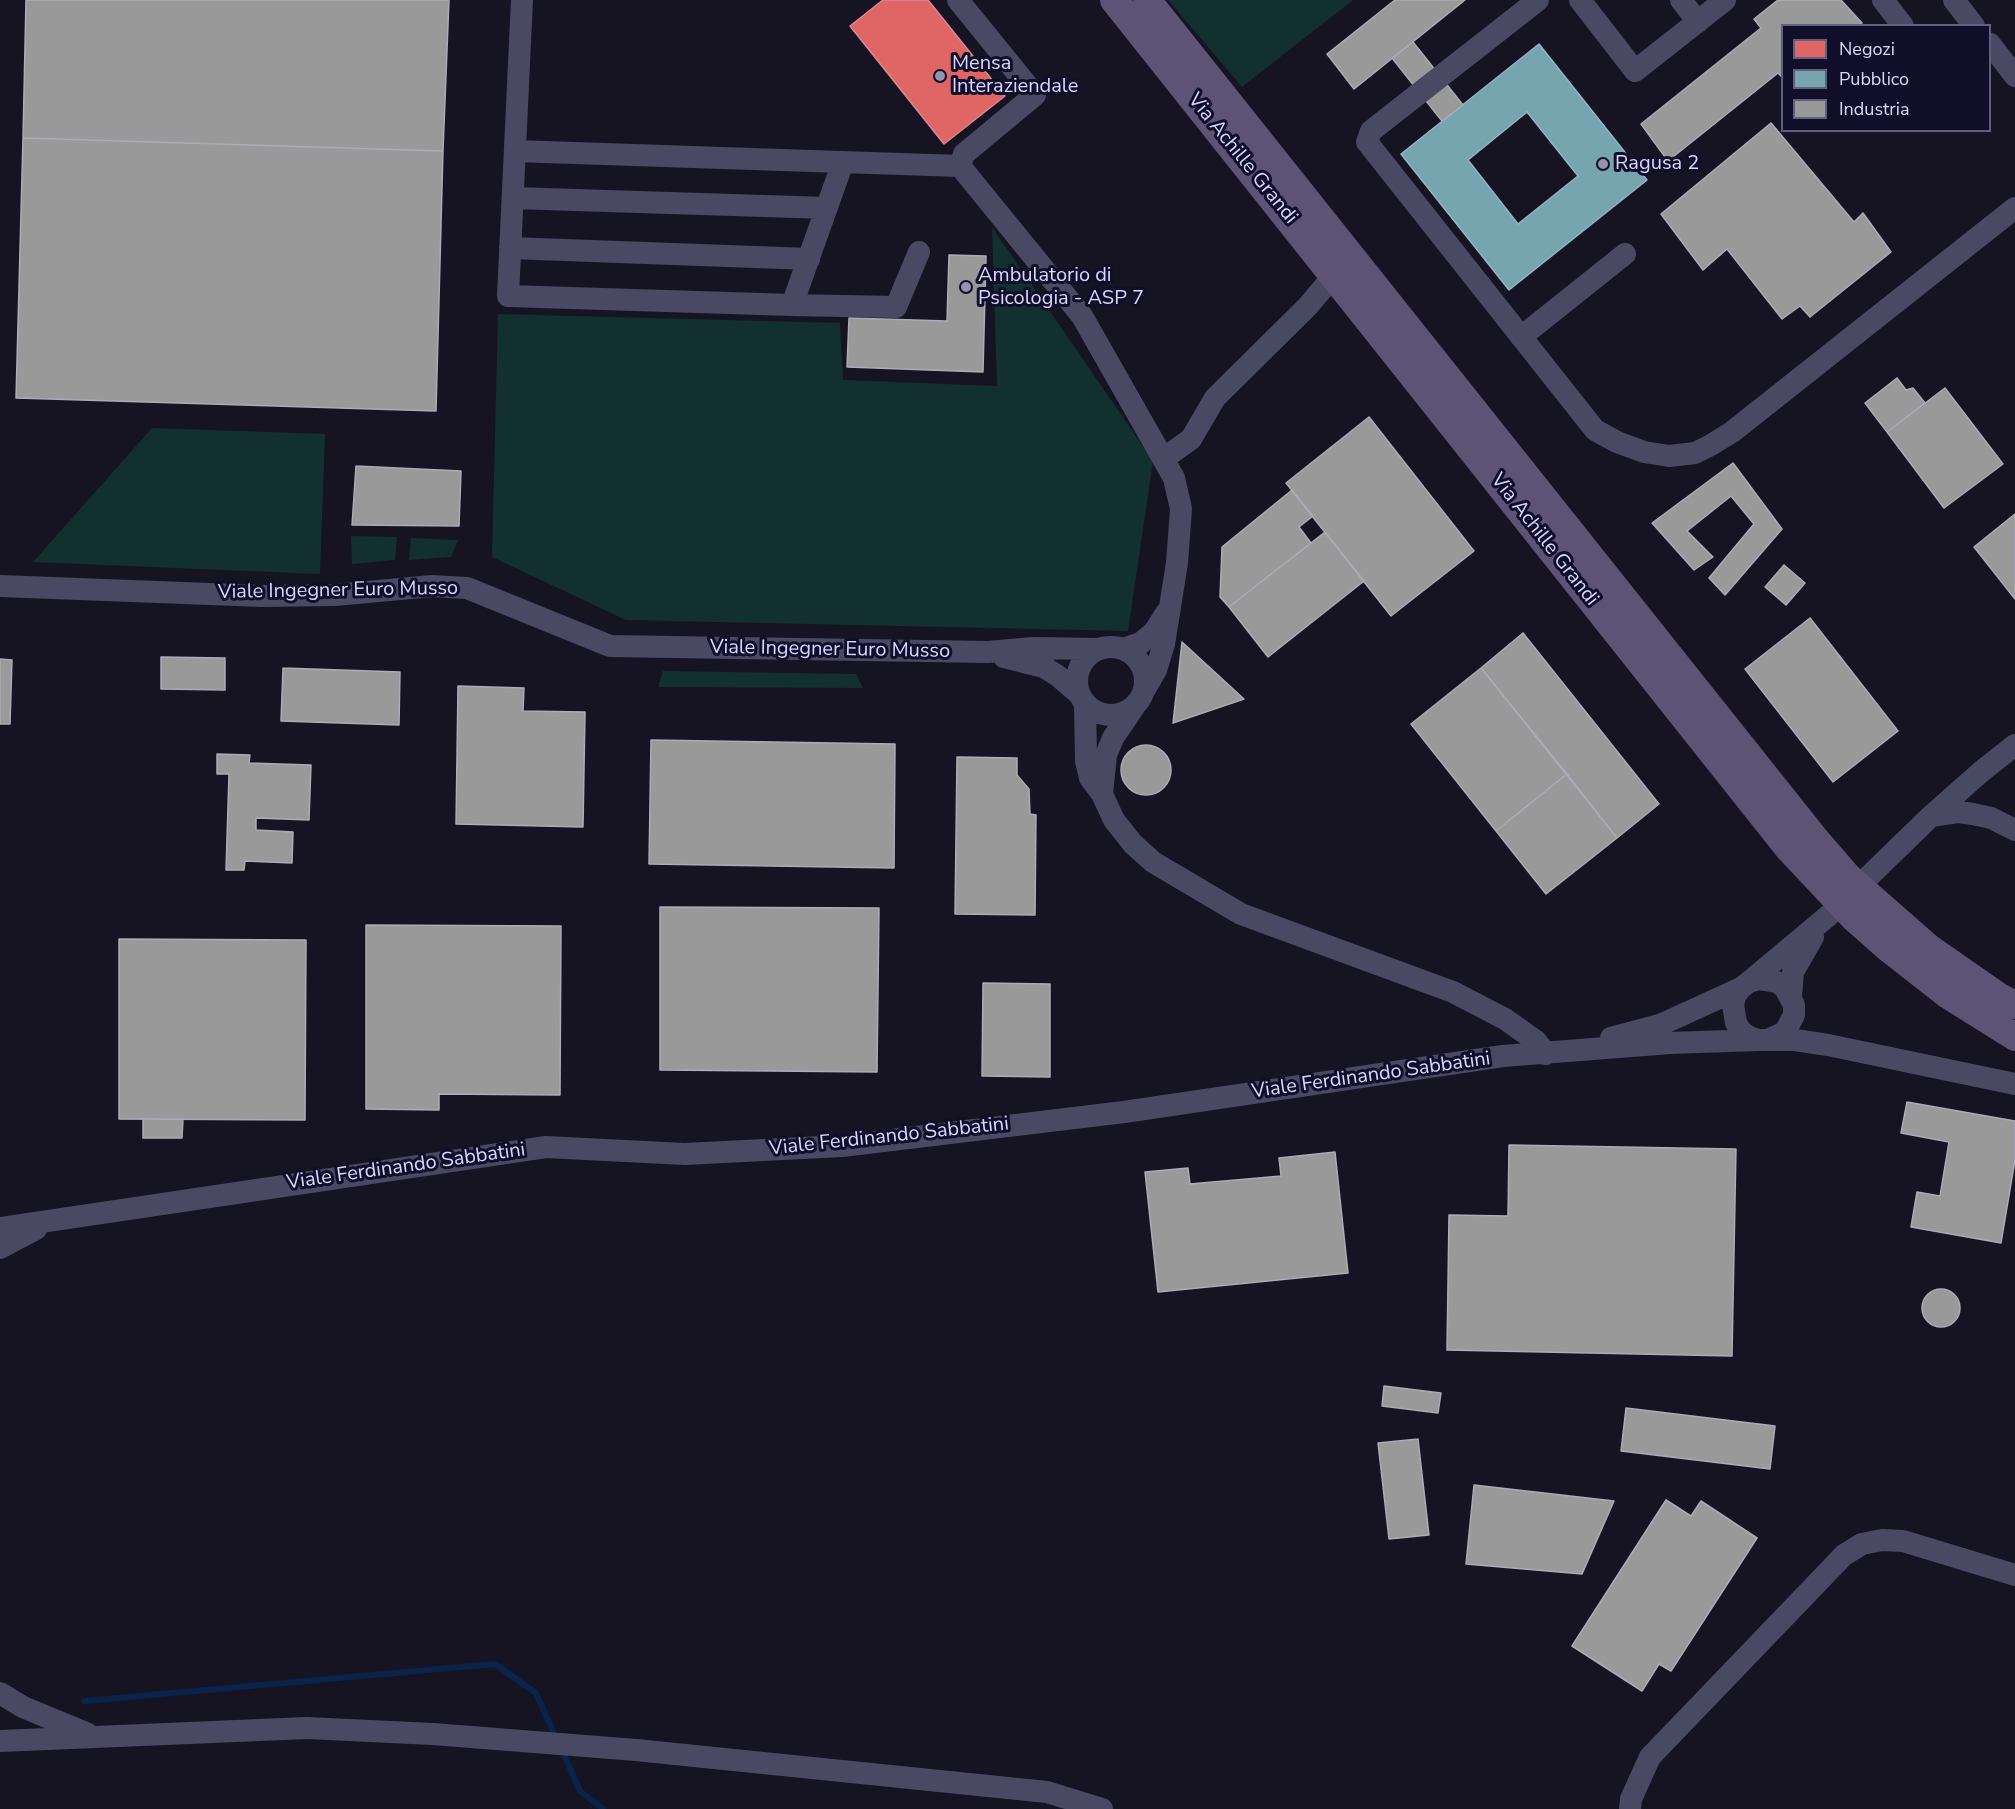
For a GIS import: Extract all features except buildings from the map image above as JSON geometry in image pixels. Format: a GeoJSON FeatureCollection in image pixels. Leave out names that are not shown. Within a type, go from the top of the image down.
{"type":"FeatureCollection","features":[{"type":"Feature","properties":{"kind":"main road","name":"Via Achille Grandi"},"geometry":{"type":"LineString","coordinates":[[1114,0],[1789,849],[1853,917],[1948,995],[2013,1038]]}},
{"type":"Feature","properties":{"kind":"main road","name":"Via Achille Grandi"},"geometry":{"type":"LineString","coordinates":[[1148,0],[1848,877],[1929,948],[1998,996],[2015,1005]]}},
{"type":"Feature","properties":{"kind":"street"},"geometry":{"type":"LineString","coordinates":[[522,0],[508,296],[896,307],[919,252]]}},
{"type":"Feature","properties":{"kind":"street"},"geometry":{"type":"LineString","coordinates":[[958,0],[1035,95],[964,154],[960,166]]}},
{"type":"Feature","properties":{"kind":"street"},"geometry":{"type":"LineString","coordinates":[[1538,0],[1371,131],[1367,138],[1369,146],[1595,430],[1617,442],[1644,452],[1669,456],[1695,453],[1732,432],[2015,208]]}},
{"type":"Feature","properties":{"kind":"street"},"geometry":{"type":"LineString","coordinates":[[1580,0],[1635,71],[1725,0]]}},
{"type":"Feature","properties":{"kind":"street"},"geometry":{"type":"LineString","coordinates":[[1681,0],[1698,22]]}},
{"type":"Feature","properties":{"kind":"street"},"geometry":{"type":"LineString","coordinates":[[1883,0],[1901,24]]}},
{"type":"Feature","properties":{"kind":"street"},"geometry":{"type":"LineString","coordinates":[[1954,0],[1972,24]]}},
{"type":"Feature","properties":{"kind":"street"},"geometry":{"type":"LineString","coordinates":[[1991,46],[2015,76]]}},
{"type":"Feature","properties":{"kind":"street"},"geometry":{"type":"LineString","coordinates":[[515,152],[960,166],[1082,316],[1174,478],[1181,509],[1177,563],[1164,644],[1156,670],[1113,738],[1106,755],[1102,794]]}},
{"type":"Feature","properties":{"kind":"street"},"geometry":{"type":"LineString","coordinates":[[792,305],[843,162]]}},
{"type":"Feature","properties":{"kind":"street"},"geometry":{"type":"LineString","coordinates":[[513,198],[827,208]]}},
{"type":"Feature","properties":{"kind":"street"},"geometry":{"type":"LineString","coordinates":[[510,248],[809,260]]}},
{"type":"Feature","properties":{"kind":"street"},"geometry":{"type":"LineString","coordinates":[[1521,337],[1625,254]]}},
{"type":"Feature","properties":{"kind":"street"},"geometry":{"type":"LineString","coordinates":[[1163,459],[1191,439],[1215,398],[1308,306],[1334,275]]}},
{"type":"Feature","properties":{"kind":"street","name":"Viale Ingegner Euro Musso"},"geometry":{"type":"LineString","coordinates":[[0,586],[262,596],[334,595],[443,586],[467,588],[610,646],[988,652]]}},
{"type":"Feature","properties":{"kind":"street"},"geometry":{"type":"LineString","coordinates":[[988,652],[1033,648],[1098,649],[1108,647],[1123,649],[1141,643],[1154,632],[1169,609]]}},
{"type":"Feature","properties":{"kind":"street"},"geometry":{"type":"LineString","coordinates":[[1098,649],[1088,655],[1082,664],[1077,684],[1082,699],[1086,761],[1090,778],[1102,794],[1114,820],[1133,844],[1154,862],[1241,914],[1453,992],[1505,1019],[1555,1053],[1670,1043],[1795,1040],[2010,1079]]}},
{"type":"Feature","properties":{"kind":"street"},"geometry":{"type":"LineString","coordinates":[[988,652],[1044,667],[1058,676],[1094,711],[1114,716],[1125,713],[1140,698],[1146,679],[1139,661],[1123,649]]}},
{"type":"Feature","properties":{"kind":"street"},"geometry":{"type":"LineString","coordinates":[[1828,916],[1803,952],[1793,972],[1794,1015],[1785,1032],[1777,1038],[1763,1040],[1741,1031],[1733,1014],[1732,1005],[1735,996],[1745,985],[1828,916],[1931,816],[2015,745]]}},
{"type":"Feature","properties":{"kind":"street"},"geometry":{"type":"LineString","coordinates":[[1931,816],[1958,812],[1973,814],[1991,818],[2015,830]]}},
{"type":"Feature","properties":{"kind":"street"},"geometry":{"type":"LineString","coordinates":[[1555,1053],[1660,1025],[1745,985],[1768,979],[1785,988],[1800,1023],[1811,1034],[1828,1045]]}},
{"type":"Feature","properties":{"kind":"street","name":"Viale Ferdinando Sabbatini"},"geometry":{"type":"LineString","coordinates":[[0,1228],[546,1147],[685,1154],[842,1146],[1124,1112],[1503,1056],[1555,1053]]}},
{"type":"Feature","properties":{"kind":"street"},"geometry":{"type":"LineString","coordinates":[[0,1248],[53,1220]]}},
{"type":"Feature","properties":{"kind":"street"},"geometry":{"type":"LineString","coordinates":[[1630,1809],[1631,1799],[1650,1757],[1844,1555],[1862,1544],[1882,1540],[1903,1541],[2015,1575]]}},
{"type":"Feature","properties":{"kind":"street"},"geometry":{"type":"LineString","coordinates":[[0,1693],[23,1707],[95,1736]]}},
{"type":"Feature","properties":{"kind":"street"},"geometry":{"type":"LineString","coordinates":[[0,1741],[306,1728],[433,1734],[636,1750],[1047,1792],[1102,1809]]}},
{"type":"Feature","properties":{"kind":"green space"},"geometry":{"type":"Polygon","coordinates":[[[1168,0],[1353,0],[1242,87],[1168,0]]]}},
{"type":"Feature","properties":{"kind":"green space"},"geometry":{"type":"Polygon","coordinates":[[[992,227],[1153,461],[1128,631],[626,620],[492,557],[498,314],[840,323],[843,380],[997,386],[992,227]]]}},
{"type":"Feature","properties":{"kind":"green space"},"geometry":{"type":"Polygon","coordinates":[[[152,428],[325,434],[320,574],[33,562],[152,428]]]}},
{"type":"Feature","properties":{"kind":"green space"},"geometry":{"type":"Polygon","coordinates":[[[351,536],[397,537],[395,560],[352,564],[351,536]]]}},
{"type":"Feature","properties":{"kind":"green space"},"geometry":{"type":"Polygon","coordinates":[[[411,538],[458,540],[451,557],[409,560],[411,538]]]}},
{"type":"Feature","properties":{"kind":"green space"},"geometry":{"type":"Polygon","coordinates":[[[663,671],[856,674],[863,688],[658,687],[663,671]]]}},
{"type":"Feature","properties":{"kind":"waterway"},"geometry":{"type":"LineString","coordinates":[[84,1701],[495,1664],[536,1693],[556,1738]]}},
{"type":"Feature","properties":{"kind":"waterway"},"geometry":{"type":"LineString","coordinates":[[562,1750],[580,1791],[603,1809]]}},
{"type":"Feature","properties":{"kind":"place","name":"Mensa Interaziendale"},"geometry":{"type":"Point","coordinates":[940,76]}},
{"type":"Feature","properties":{"kind":"place","name":"Ragusa 2"},"geometry":{"type":"Point","coordinates":[1603,164]}},
{"type":"Feature","properties":{"kind":"place","name":"Ambulatorio di Psicologia - ASP 7"},"geometry":{"type":"Point","coordinates":[966,287]}}]}
